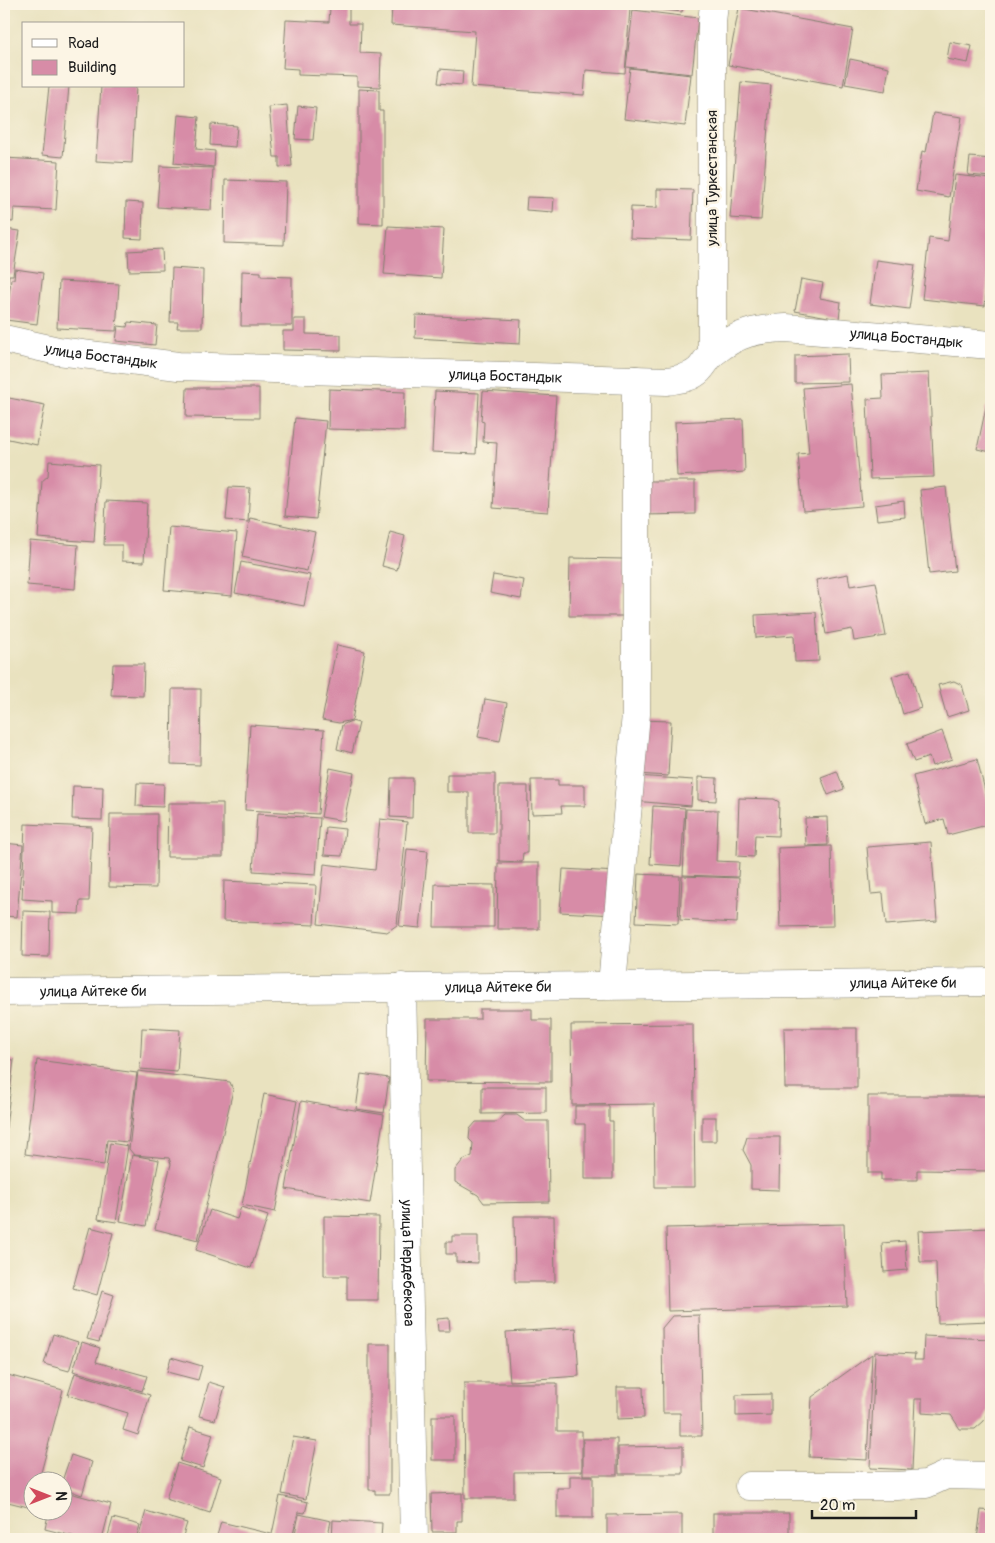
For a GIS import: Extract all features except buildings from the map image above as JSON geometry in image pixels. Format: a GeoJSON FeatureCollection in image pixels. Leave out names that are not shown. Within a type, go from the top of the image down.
{"type":"FeatureCollection","features":[{"type":"Feature","properties":{"kind":"street","name":"улица Туркестанская"},"geometry":{"type":"LineString","coordinates":[[712,353],[712,22],[714,4]]}},
{"type":"Feature","properties":{"kind":"street","name":"улица Бостандык"},"geometry":{"type":"LineString","coordinates":[[4,339],[58,351],[178,366],[667,381],[688,377],[699,370],[712,353],[731,340],[756,329],[786,328],[991,346]]}},
{"type":"Feature","properties":{"kind":"street"},"geometry":{"type":"LineString","coordinates":[[612,985],[636,714],[636,380]]}},
{"type":"Feature","properties":{"kind":"street","name":"улица Айтеке би"},"geometry":{"type":"LineString","coordinates":[[4,992],[402,986],[991,982]]}},
{"type":"Feature","properties":{"kind":"street","name":"улица Пердебекова"},"geometry":{"type":"LineString","coordinates":[[402,986],[414,1539]]}},
{"type":"Feature","properties":{"kind":"street"},"geometry":{"type":"LineString","coordinates":[[750,1486],[897,1486],[926,1484],[946,1475],[991,1476]]}}]}
